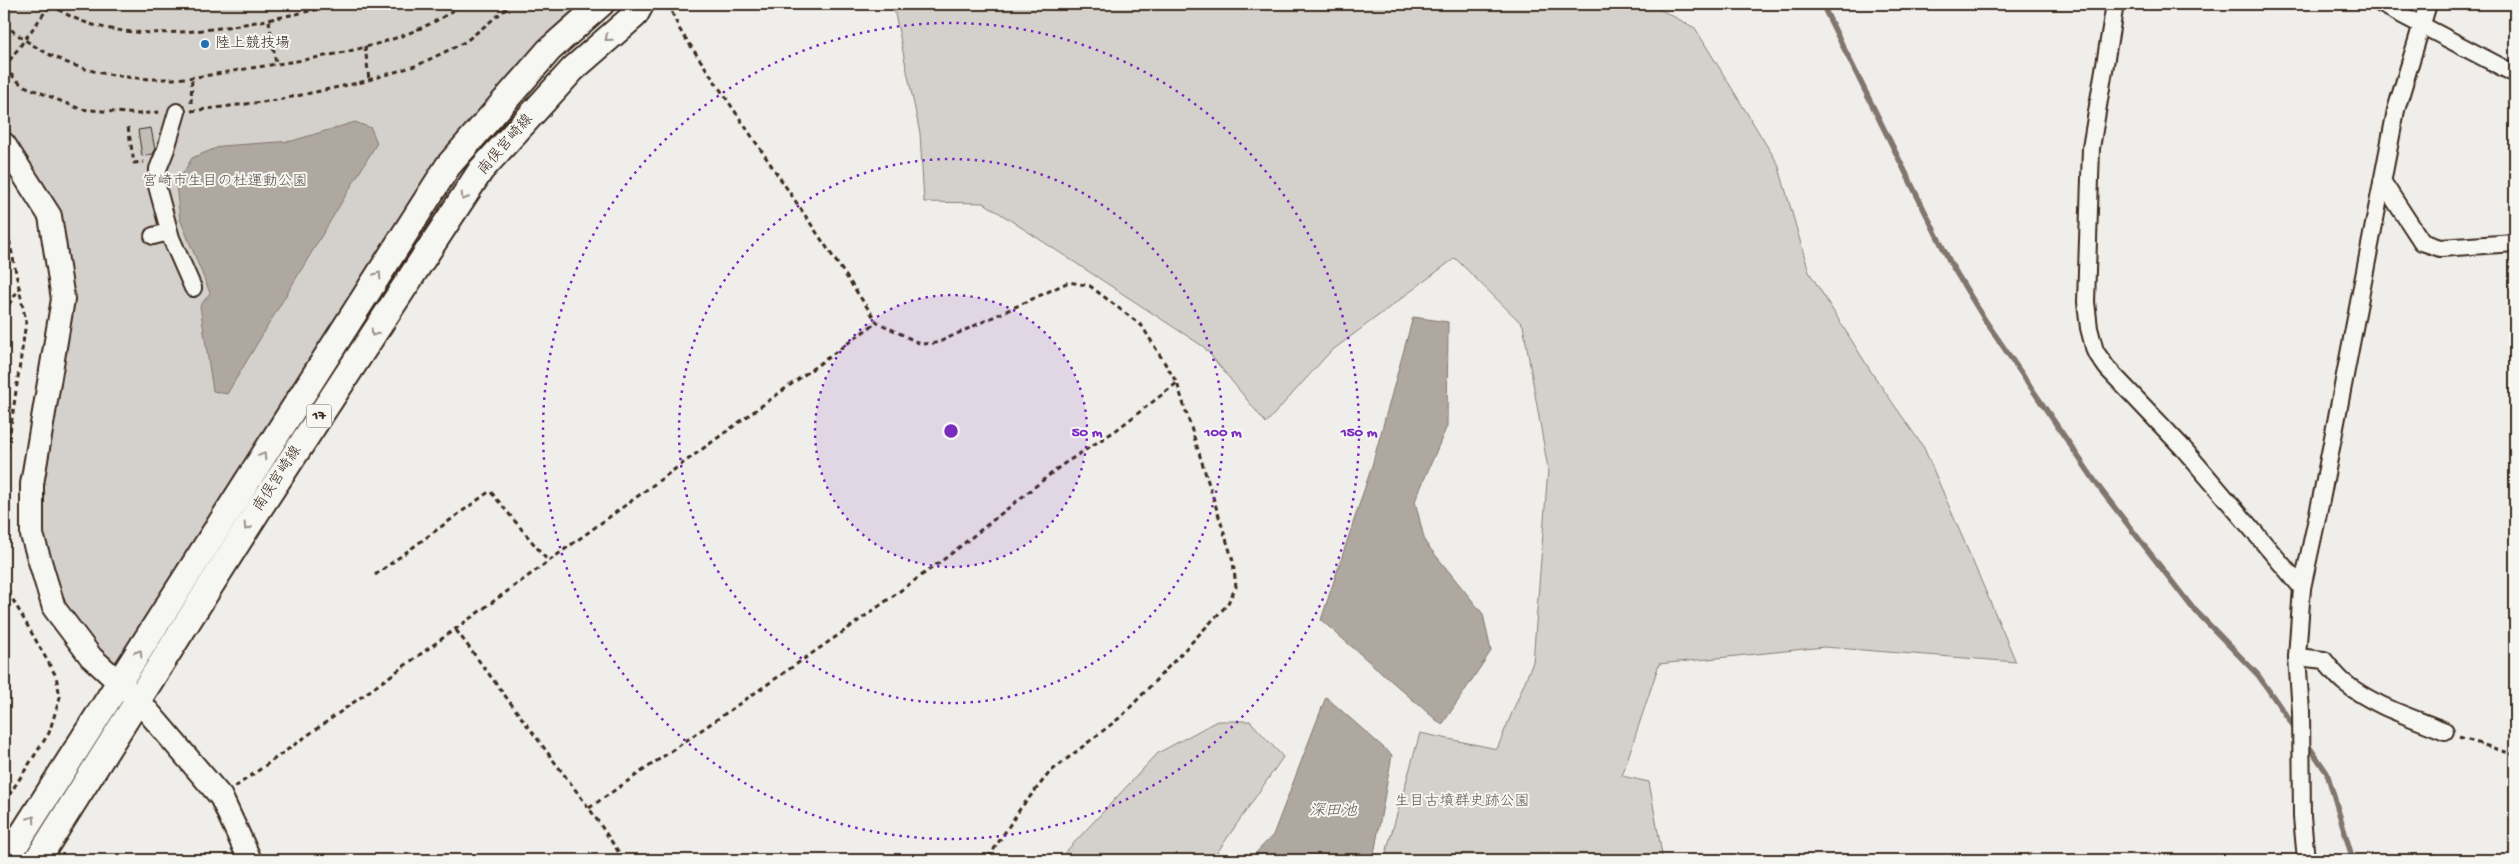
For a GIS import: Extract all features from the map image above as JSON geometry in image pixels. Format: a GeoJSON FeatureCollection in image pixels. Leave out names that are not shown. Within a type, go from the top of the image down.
{"type":"FeatureCollection","features":[{"type":"Feature","properties":{"kind":"main road","name":"南俣宮崎線"},"geometry":{"type":"LineString","coordinates":[[37,860],[128,693],[448,166],[549,50],[601,4]]}},
{"type":"Feature","properties":{"kind":"main road","name":"南俣宮崎線"},"geometry":{"type":"LineString","coordinates":[[6,860],[257,512],[481,170],[573,69],[635,15],[641,4]]}},
{"type":"Feature","properties":{"kind":"street"},"geometry":{"type":"LineString","coordinates":[[2115,4],[2091,148],[2086,302],[2089,328],[2095,351],[2107,368],[2182,447],[2302,588]]}},
{"type":"Feature","properties":{"kind":"street"},"geometry":{"type":"LineString","coordinates":[[2382,4],[2515,74]]}},
{"type":"Feature","properties":{"kind":"street"},"geometry":{"type":"LineString","coordinates":[[2306,860],[2302,817],[2301,711],[2296,657],[2302,588],[2321,500],[2382,180],[2403,86],[2428,4]]}},
{"type":"Feature","properties":{"kind":"street"},"geometry":{"type":"LineString","coordinates":[[184,111],[158,169],[157,186],[169,232],[193,288]]}},
{"type":"Feature","properties":{"kind":"street"},"geometry":{"type":"LineString","coordinates":[[4,144],[50,216],[63,299],[32,484],[32,535],[54,608],[91,657],[128,693],[221,797],[250,860]]}},
{"type":"Feature","properties":{"kind":"street"},"geometry":{"type":"LineString","coordinates":[[2382,180],[2422,242],[2429,246],[2440,248],[2515,243]]}},
{"type":"Feature","properties":{"kind":"street"},"geometry":{"type":"LineString","coordinates":[[153,236],[169,232]]}},
{"type":"Feature","properties":{"kind":"street"},"geometry":{"type":"LineString","coordinates":[[2296,657],[2324,660],[2343,682],[2379,704],[2445,732]]}},
{"type":"Feature","properties":{"kind":"path"},"geometry":{"type":"LineString","coordinates":[[343,4],[269,20],[209,29],[141,33],[107,28],[81,20],[51,4],[4,68],[22,85],[80,109],[138,114],[184,111],[278,100],[369,80],[418,65],[465,42],[512,4]]}},
{"type":"Feature","properties":{"kind":"path"},"geometry":{"type":"LineString","coordinates":[[4,24],[24,41],[63,62],[106,74],[157,80],[276,64],[365,46],[419,30],[463,4]]}},
{"type":"Feature","properties":{"kind":"path"},"geometry":{"type":"LineString","coordinates":[[668,4],[680,30],[877,322],[921,344],[937,343],[1069,282],[1090,286],[1142,326],[1177,383],[1233,560],[1236,587],[1227,605],[1122,716],[1050,772],[1020,809],[987,860]]}},
{"type":"Feature","properties":{"kind":"path"},"geometry":{"type":"LineString","coordinates":[[269,20],[276,64]]}},
{"type":"Feature","properties":{"kind":"path"},"geometry":{"type":"LineString","coordinates":[[365,46],[369,80]]}},
{"type":"Feature","properties":{"kind":"path"},"geometry":{"type":"LineString","coordinates":[[184,111],[192,76]]}},
{"type":"Feature","properties":{"kind":"path"},"geometry":{"type":"LineString","coordinates":[[128,127],[134,163],[162,159]]}},
{"type":"Feature","properties":{"kind":"path"},"geometry":{"type":"LineString","coordinates":[[4,214],[26,322],[4,474]]}},
{"type":"Feature","properties":{"kind":"path"},"geometry":{"type":"LineString","coordinates":[[4,312],[20,287]]}},
{"type":"Feature","properties":{"kind":"path"},"geometry":{"type":"LineString","coordinates":[[221,797],[456,630],[877,322]]}},
{"type":"Feature","properties":{"kind":"path"},"geometry":{"type":"LineString","coordinates":[[589,808],[947,557],[1062,465],[1115,431],[1177,383]]}},
{"type":"Feature","properties":{"kind":"path"},"geometry":{"type":"LineString","coordinates":[[375,575],[490,491],[548,561]]}},
{"type":"Feature","properties":{"kind":"path"},"geometry":{"type":"LineString","coordinates":[[4,584],[56,676],[60,696],[49,733],[4,803]]}},
{"type":"Feature","properties":{"kind":"path"},"geometry":{"type":"LineString","coordinates":[[456,630],[589,808],[624,860]]}},
{"type":"Feature","properties":{"kind":"path"},"geometry":{"type":"LineString","coordinates":[[2445,732],[2515,755]]}},
{"type":"Feature","properties":{"kind":"green space","name":"宮崎市生目の杜運動公園"},"geometry":{"type":"Polygon","coordinates":[[[4,4],[601,4],[448,166],[119,685],[54,608],[32,535],[63,299],[50,216],[4,144],[4,4]]]}},
{"type":"Feature","properties":{"kind":"green space","name":"生目古墳群史跡公園"},"geometry":{"type":"Polygon","coordinates":[[[893,4],[1650,4],[1695,28],[1778,164],[1809,272],[1870,370],[1924,448],[2016,662],[1824,647],[1659,664],[1622,776],[1649,782],[1663,860],[1384,860],[1420,733],[1497,749],[1533,662],[1548,469],[1523,325],[1455,258],[1330,352],[1266,423],[1204,347],[984,203],[924,202],[920,133],[893,4]]]}},
{"type":"Feature","properties":{"kind":"green space"},"geometry":{"type":"Polygon","coordinates":[[[1217,721],[1250,721],[1283,757],[1212,860],[1058,860],[1158,753],[1217,721]]]}},
{"type":"Feature","properties":{"kind":"water"},"geometry":{"type":"Polygon","coordinates":[[[355,122],[371,128],[377,143],[227,394],[213,391],[200,306],[210,293],[180,219],[176,185],[192,158],[221,146],[292,141],[355,122]]]}},
{"type":"Feature","properties":{"kind":"water"},"geometry":{"type":"Polygon","coordinates":[[[1413,317],[1448,322],[1447,426],[1415,501],[1425,542],[1483,614],[1491,651],[1442,725],[1321,620],[1371,469],[1413,317]]]}},
{"type":"Feature","properties":{"kind":"water","name":"深田池"},"geometry":{"type":"Polygon","coordinates":[[[1326,697],[1392,755],[1373,860],[1249,860],[1273,835],[1326,697]]]}},
{"type":"Feature","properties":{"kind":"building"},"geometry":{"type":"Polygon","coordinates":[[[151,128],[155,150],[153,154],[142,156],[138,130],[151,128]]]}},
{"type":"Feature","properties":{"kind":"waterway"},"geometry":{"type":"LineString","coordinates":[[1822,4],[1951,264],[1985,320],[2101,490],[2191,606],[2258,675],[2297,731]]}},
{"type":"Feature","properties":{"kind":"waterway"},"geometry":{"type":"LineString","coordinates":[[2306,742],[2327,773],[2353,860]]}},
{"type":"Feature","properties":{"kind":"place","name":"陸上競技場"},"geometry":{"type":"Point","coordinates":[205,44]}}]}
